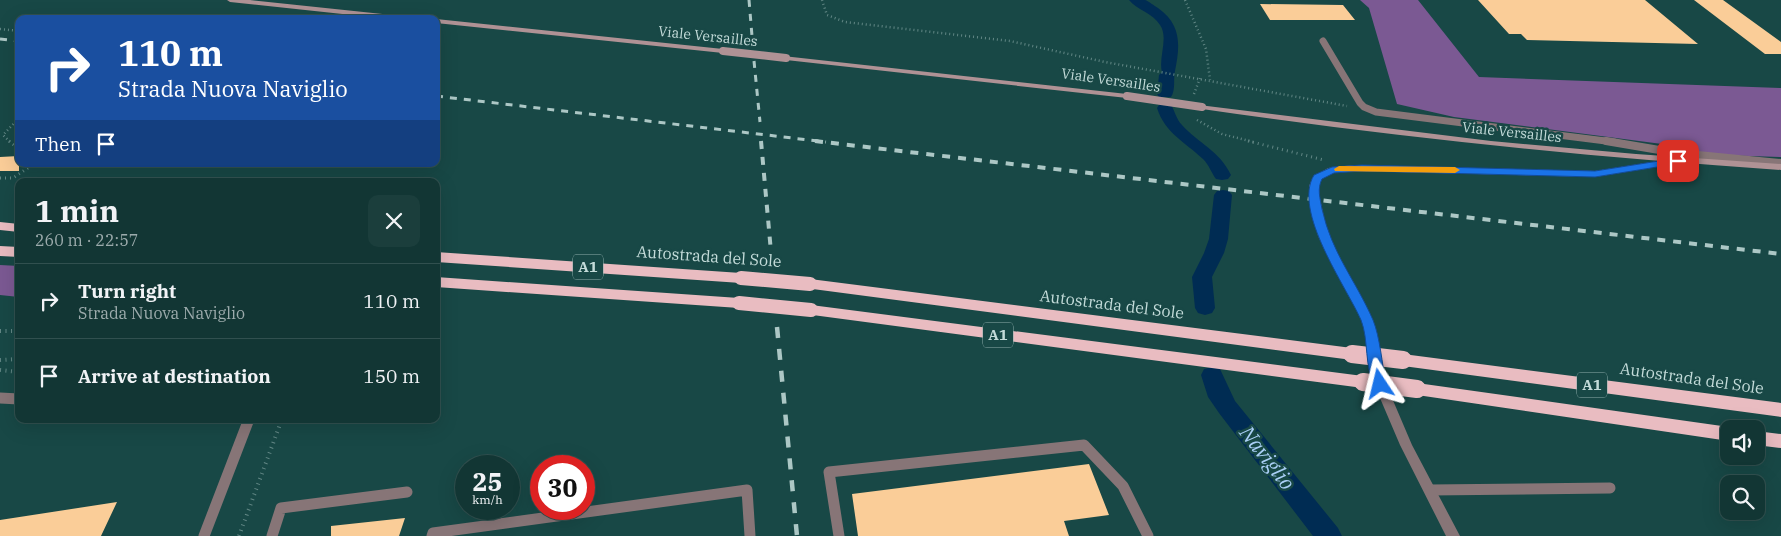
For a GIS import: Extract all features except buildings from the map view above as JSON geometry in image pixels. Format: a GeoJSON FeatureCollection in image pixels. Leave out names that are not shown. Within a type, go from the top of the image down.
{"type":"FeatureCollection","features":[{"type":"Feature","properties":{"kind":"highway"},"geometry":{"type":"LineString","coordinates":[[0,226],[15,228]]}},
{"type":"Feature","properties":{"kind":"highway"},"geometry":{"type":"LineString","coordinates":[[0,251],[15,252]]}},
{"type":"Feature","properties":{"kind":"highway","name":"Autostrada del Sole"},"geometry":{"type":"LineString","coordinates":[[440,257],[810,284],[1781,410]]}},
{"type":"Feature","properties":{"kind":"highway","name":"A1"},"geometry":{"type":"LineString","coordinates":[[440,282],[739,303],[811,310],[1241,368],[1418,389],[1720,433]]}},
{"type":"Feature","properties":{"kind":"highway"},"geometry":{"type":"LineString","coordinates":[[1765,439],[1781,441]]}},
{"type":"Feature","properties":{"kind":"street"},"geometry":{"type":"LineString","coordinates":[[230,0],[374,15]]}},
{"type":"Feature","properties":{"kind":"street","name":"Viale Versailles"},"geometry":{"type":"LineString","coordinates":[[440,21],[1127,96],[1466,141],[1678,161],[1781,168]]}},
{"type":"Feature","properties":{"kind":"street"},"geometry":{"type":"LineString","coordinates":[[1453,536],[1406,445],[1380,384],[1370,328],[1365,314],[1329,250],[1321,228],[1314,194],[1315,181],[1321,174],[1338,169],[1381,168],[1595,174],[1678,161]]}},
{"type":"Feature","properties":{"kind":"lane"},"geometry":{"type":"LineString","coordinates":[[1323,41],[1360,103],[1368,109],[1379,112],[1452,123],[1610,141],[1676,154],[1781,163]]}},
{"type":"Feature","properties":{"kind":"lane"},"geometry":{"type":"LineString","coordinates":[[0,398],[15,399]]}},
{"type":"Feature","properties":{"kind":"lane"},"geometry":{"type":"LineString","coordinates":[[204,536],[247,423]]}},
{"type":"Feature","properties":{"kind":"lane"},"geometry":{"type":"LineString","coordinates":[[839,536],[829,472],[1084,445],[1123,486],[1148,536]]}},
{"type":"Feature","properties":{"kind":"lane"},"geometry":{"type":"LineString","coordinates":[[1430,490],[1610,488]]}},
{"type":"Feature","properties":{"kind":"lane"},"geometry":{"type":"LineString","coordinates":[[432,536],[433,533],[747,490],[750,536]]}},
{"type":"Feature","properties":{"kind":"lane"},"geometry":{"type":"LineString","coordinates":[[272,536],[281,508],[407,492]]}},
{"type":"Feature","properties":{"kind":"path"},"geometry":{"type":"LineString","coordinates":[[822,0],[827,15],[845,22],[995,39],[1379,112]]}},
{"type":"Feature","properties":{"kind":"path"},"geometry":{"type":"LineString","coordinates":[[1185,0],[1204,44],[1210,68],[1210,80]]}},
{"type":"Feature","properties":{"kind":"path"},"geometry":{"type":"LineString","coordinates":[[0,29],[15,31]]}},
{"type":"Feature","properties":{"kind":"path"},"geometry":{"type":"LineString","coordinates":[[1192,98],[1200,78]]}},
{"type":"Feature","properties":{"kind":"path"},"geometry":{"type":"LineString","coordinates":[[1194,118],[1222,134],[1311,156],[1326,161],[1338,169]]}},
{"type":"Feature","properties":{"kind":"path"},"geometry":{"type":"LineString","coordinates":[[15,122],[3,135],[15,145]]}},
{"type":"Feature","properties":{"kind":"path"},"geometry":{"type":"LineString","coordinates":[[0,178],[13,178],[30,167]]}},
{"type":"Feature","properties":{"kind":"path"},"geometry":{"type":"LineString","coordinates":[[0,332],[15,331]]}},
{"type":"Feature","properties":{"kind":"path"},"geometry":{"type":"LineString","coordinates":[[0,360],[15,359]]}},
{"type":"Feature","properties":{"kind":"path"},"geometry":{"type":"LineString","coordinates":[[0,370],[15,372]]}},
{"type":"Feature","properties":{"kind":"path"},"geometry":{"type":"LineString","coordinates":[[239,536],[281,423]]}},
{"type":"Feature","properties":{"kind":"shaded area"},"geometry":{"type":"Polygon","coordinates":[[[1360,0],[1418,0],[1479,77],[1781,88],[1781,157],[1687,154],[1662,144],[1454,117],[1397,104],[1369,8],[1360,0]]]}},
{"type":"Feature","properties":{"kind":"shaded area"},"geometry":{"type":"Polygon","coordinates":[[[0,265],[15,266],[15,297],[0,295],[0,265]]]}},
{"type":"Feature","properties":{"kind":"waterway","name":"Naviglio"},"geometry":{"type":"LineString","coordinates":[[1136,0],[1159,15],[1169,27],[1168,70]]}},
{"type":"Feature","properties":{"kind":"waterway","name":"Naviglio"},"geometry":{"type":"LineString","coordinates":[[1165,94],[1167,75]]}},
{"type":"Feature","properties":{"kind":"waterway","name":"Naviglio"},"geometry":{"type":"LineString","coordinates":[[1165,108],[1175,128],[1202,149],[1217,165],[1222,175]]}},
{"type":"Feature","properties":{"kind":"waterway","name":"Naviglio"},"geometry":{"type":"LineString","coordinates":[[1205,308],[1202,277],[1214,253],[1218,239],[1223,195]]}},
{"type":"Feature","properties":{"kind":"waterway","name":"Naviglio"},"geometry":{"type":"LineString","coordinates":[[1212,375],[1220,397],[1227,407],[1329,536]]}},
{"type":"Feature","properties":{"kind":"railway"},"geometry":{"type":"LineString","coordinates":[[749,0],[753,48]]}},
{"type":"Feature","properties":{"kind":"railway"},"geometry":{"type":"LineString","coordinates":[[0,39],[15,41]]}},
{"type":"Feature","properties":{"kind":"railway"},"geometry":{"type":"LineString","coordinates":[[754,61],[760,122]]}},
{"type":"Feature","properties":{"kind":"railway"},"geometry":{"type":"LineString","coordinates":[[440,96],[826,142]]}},
{"type":"Feature","properties":{"kind":"railway"},"geometry":{"type":"LineString","coordinates":[[761,141],[772,263]]}},
{"type":"Feature","properties":{"kind":"railway"},"geometry":{"type":"LineString","coordinates":[[815,141],[1781,254]]}},
{"type":"Feature","properties":{"kind":"railway"},"geometry":{"type":"LineString","coordinates":[[777,327],[797,536]]}},
{"type":"Feature","properties":{"kind":"slow traffic"},"geometry":{"type":"LineString","coordinates":[[1339,169],[1455,170]]}},
{"type":"Feature","properties":{"kind":"route"},"geometry":{"type":"LineString","coordinates":[[1380,384],[1368,321],[1329,250],[1321,228],[1314,194],[1315,181],[1321,174],[1346,168],[1595,174],[1678,161]]}}]}
